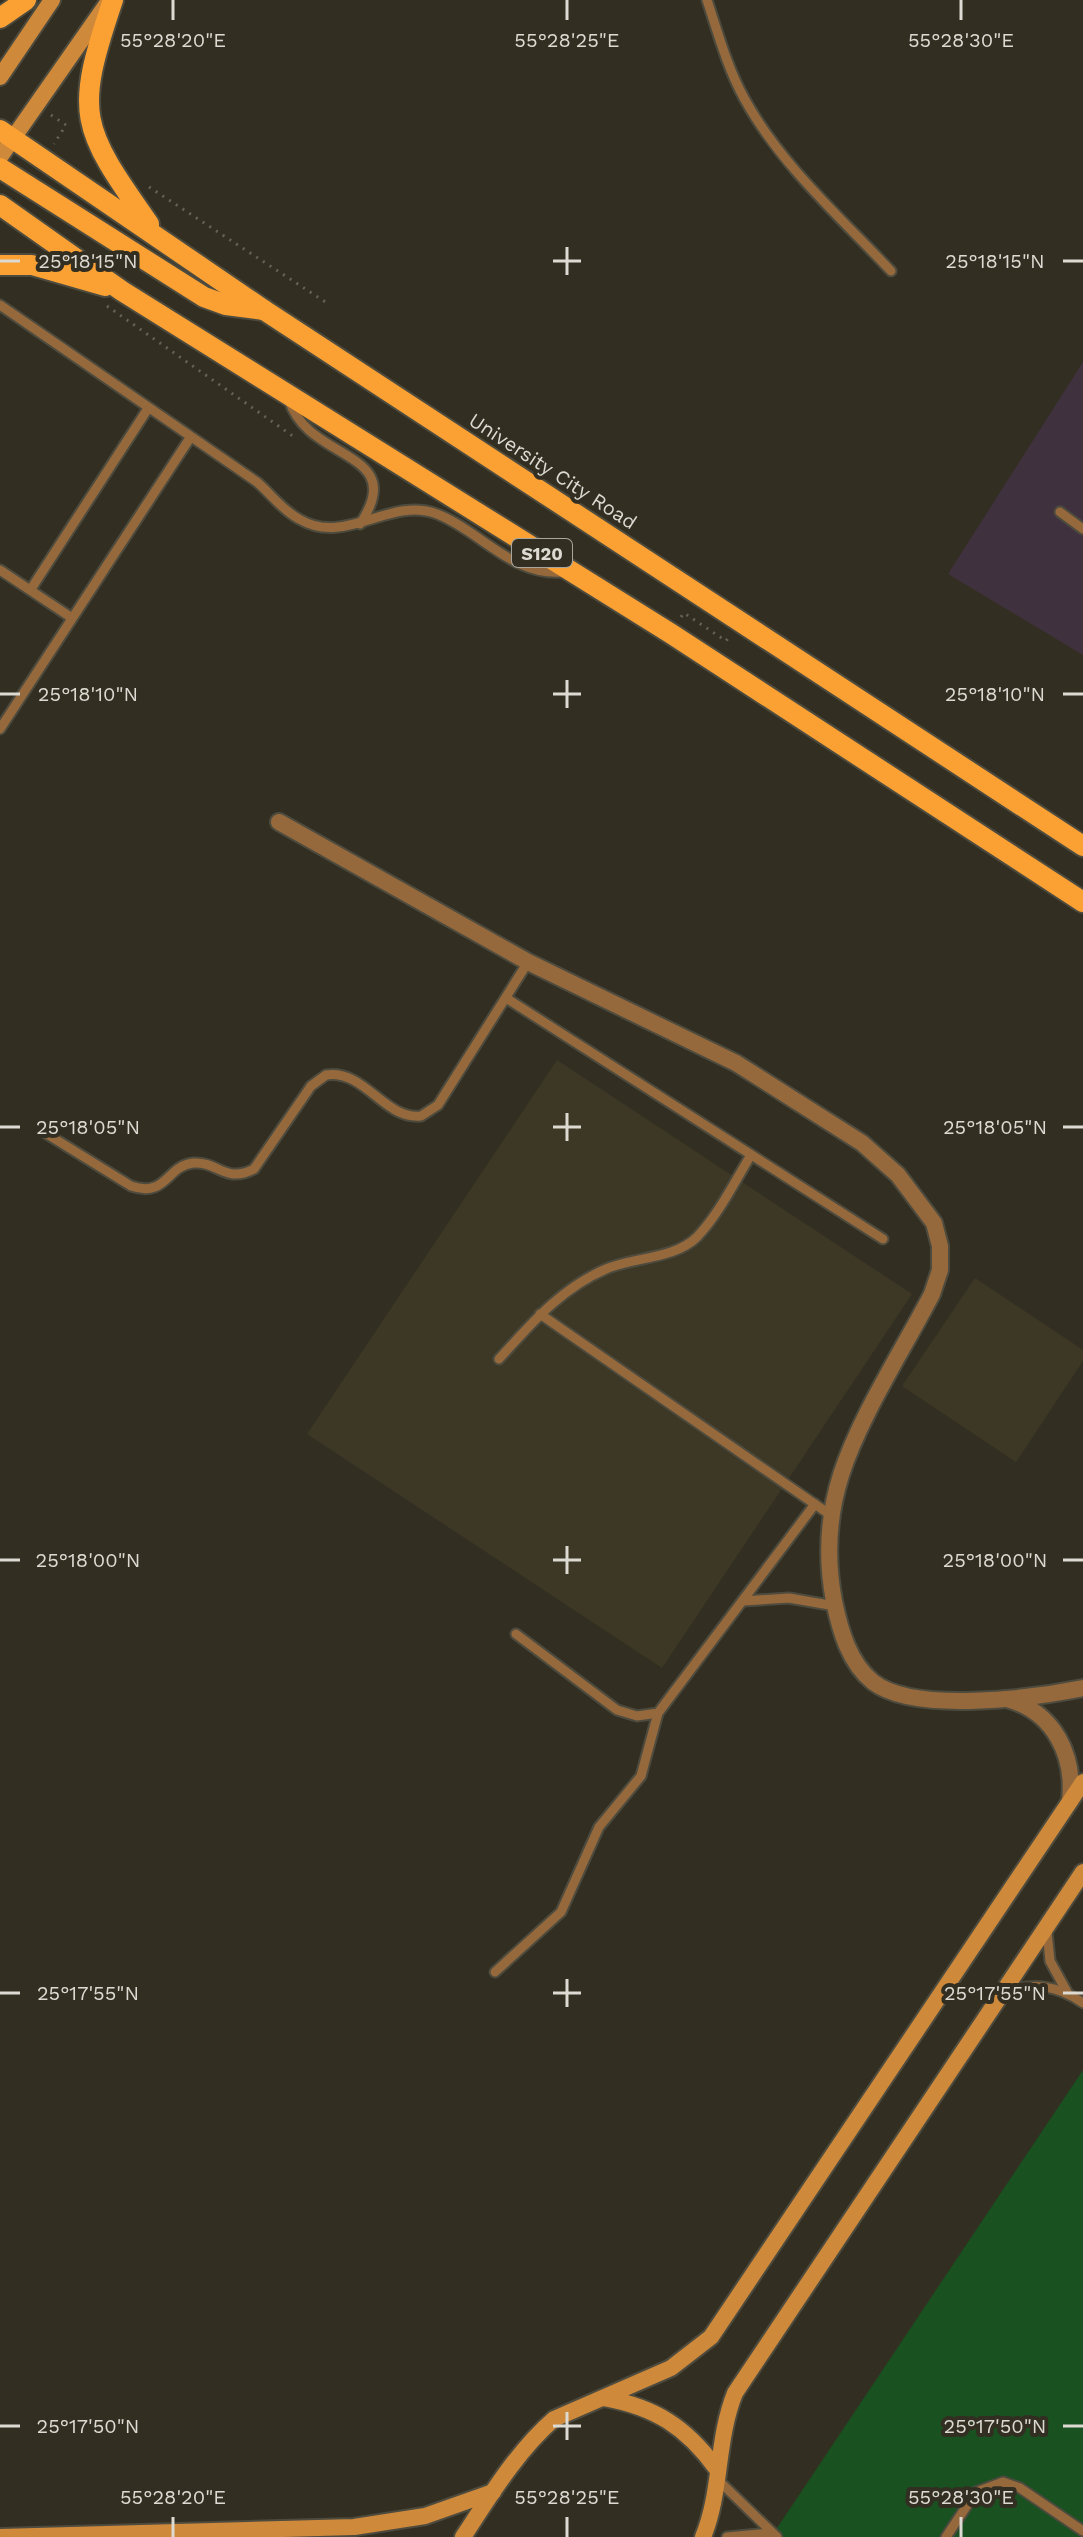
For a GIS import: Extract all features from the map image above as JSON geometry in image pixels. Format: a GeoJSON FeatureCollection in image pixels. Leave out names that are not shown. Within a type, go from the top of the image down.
{"type":"FeatureCollection","features":[{"type":"Feature","properties":{"kind":"main road"},"geometry":{"type":"LineString","coordinates":[[0,18],[26,0]]}},
{"type":"Feature","properties":{"kind":"main road"},"geometry":{"type":"LineString","coordinates":[[111,0],[89,72],[90,122],[106,164],[156,233]]}},
{"type":"Feature","properties":{"kind":"main road","name":"University City Road"},"geometry":{"type":"LineString","coordinates":[[4,137],[156,233],[264,310],[1083,846]]}},
{"type":"Feature","properties":{"kind":"main road"},"geometry":{"type":"LineString","coordinates":[[0,168],[204,297],[234,307],[264,310]]}},
{"type":"Feature","properties":{"kind":"main road","name":"S120"},"geometry":{"type":"LineString","coordinates":[[0,205],[122,291],[670,633],[1083,902]]}},
{"type":"Feature","properties":{"kind":"main road"},"geometry":{"type":"LineString","coordinates":[[0,265],[47,268],[122,291]]}},
{"type":"Feature","properties":{"kind":"street"},"geometry":{"type":"LineString","coordinates":[[0,77],[52,0]]}},
{"type":"Feature","properties":{"kind":"street"},"geometry":{"type":"LineString","coordinates":[[0,157],[4,137],[111,0]]}},
{"type":"Feature","properties":{"kind":"street"},"geometry":{"type":"LineString","coordinates":[[279,822],[528,962],[687,1037],[774,1085],[862,1143],[923,1203],[934,1223],[940,1246],[940,1270],[932,1294],[849,1453],[832,1516],[829,1559],[835,1606],[853,1659],[873,1682],[885,1690],[914,1698],[1002,1697],[1083,1688]]}},
{"type":"Feature","properties":{"kind":"street"},"geometry":{"type":"LineString","coordinates":[[1002,1697],[1039,1714],[1057,1735],[1069,1760],[1070,1801]]}},
{"type":"Feature","properties":{"kind":"street"},"geometry":{"type":"LineString","coordinates":[[463,2537],[539,2431],[554,2419],[671,2368],[711,2337],[1083,1782]]}},
{"type":"Feature","properties":{"kind":"street"},"geometry":{"type":"LineString","coordinates":[[703,2537],[709,2521],[724,2423],[735,2393],[1083,1872]]}},
{"type":"Feature","properties":{"kind":"street"},"geometry":{"type":"LineString","coordinates":[[602,2397],[637,2404],[669,2418],[696,2440],[716,2473]]}},
{"type":"Feature","properties":{"kind":"street"},"geometry":{"type":"LineString","coordinates":[[0,2537],[199,2535],[390,2523],[425,2516],[493,2492]]}},
{"type":"Feature","properties":{"kind":"lane"},"geometry":{"type":"LineString","coordinates":[[707,0],[729,67],[761,126],[781,154],[891,271]]}},
{"type":"Feature","properties":{"kind":"lane"},"geometry":{"type":"LineString","coordinates":[[0,305],[147,410],[257,482],[286,510],[309,525],[331,529],[360,524],[400,511],[428,511],[526,568],[556,573],[571,571]]}},
{"type":"Feature","properties":{"kind":"lane"},"geometry":{"type":"LineString","coordinates":[[0,315],[17,319]]}},
{"type":"Feature","properties":{"kind":"lane"},"geometry":{"type":"LineString","coordinates":[[287,394],[298,420],[306,430],[365,468],[374,480],[374,504],[360,524]]}},
{"type":"Feature","properties":{"kind":"lane"},"geometry":{"type":"LineString","coordinates":[[31,589],[147,410]]}},
{"type":"Feature","properties":{"kind":"lane"},"geometry":{"type":"LineString","coordinates":[[0,729],[190,438]]}},
{"type":"Feature","properties":{"kind":"lane"},"geometry":{"type":"LineString","coordinates":[[1060,512],[1083,529]]}},
{"type":"Feature","properties":{"kind":"lane"},"geometry":{"type":"LineString","coordinates":[[0,570],[72,618]]}},
{"type":"Feature","properties":{"kind":"lane"},"geometry":{"type":"LineString","coordinates":[[42,1131],[139,1189],[156,1188],[191,1163],[205,1164],[229,1175],[247,1173],[260,1164],[311,1086],[326,1075],[353,1078],[406,1115],[428,1114],[438,1105],[528,962]]}},
{"type":"Feature","properties":{"kind":"lane"},"geometry":{"type":"LineString","coordinates":[[506,998],[883,1239]]}},
{"type":"Feature","properties":{"kind":"lane"},"geometry":{"type":"LineString","coordinates":[[499,1359],[540,1314],[585,1279],[627,1261],[670,1251],[697,1236],[751,1155]]}},
{"type":"Feature","properties":{"kind":"lane"},"geometry":{"type":"LineString","coordinates":[[540,1314],[832,1516]]}},
{"type":"Feature","properties":{"kind":"lane"},"geometry":{"type":"LineString","coordinates":[[495,1972],[561,1912],[599,1827],[641,1776],[658,1713],[815,1504]]}},
{"type":"Feature","properties":{"kind":"lane"},"geometry":{"type":"LineString","coordinates":[[743,1601],[789,1598],[835,1606]]}},
{"type":"Feature","properties":{"kind":"lane"},"geometry":{"type":"LineString","coordinates":[[516,1634],[617,1710],[637,1716],[658,1713]]}},
{"type":"Feature","properties":{"kind":"lane"},"geometry":{"type":"LineString","coordinates":[[1047,1927],[1050,1961],[1067,1992]]}},
{"type":"Feature","properties":{"kind":"lane"},"geometry":{"type":"LineString","coordinates":[[1003,1994],[1034,1986],[1067,1992],[1083,2003]]}},
{"type":"Feature","properties":{"kind":"lane"},"geometry":{"type":"LineString","coordinates":[[716,2473],[774,2535]]}},
{"type":"Feature","properties":{"kind":"lane"},"geometry":{"type":"LineString","coordinates":[[946,2537],[976,2492],[1003,2482],[1020,2488],[1083,2531]]}},
{"type":"Feature","properties":{"kind":"lane"},"geometry":{"type":"LineString","coordinates":[[727,2537],[774,2535]]}},
{"type":"Feature","properties":{"kind":"path"},"geometry":{"type":"LineString","coordinates":[[146,186],[330,305]]}},
{"type":"Feature","properties":{"kind":"path"},"geometry":{"type":"LineString","coordinates":[[103,304],[221,383],[256,414],[301,441]]}},
{"type":"Feature","properties":{"kind":"path"},"geometry":{"type":"LineString","coordinates":[[670,633],[684,613],[726,641],[739,622]]}},
{"type":"Feature","properties":{"kind":"shaded area"},"geometry":{"type":"Polygon","coordinates":[[[1083,362],[1083,655],[948,574],[1083,362]]]}},
{"type":"Feature","properties":{"kind":"shaded area"},"geometry":{"type":"Polygon","coordinates":[[[557,1060],[912,1294],[662,1668],[307,1434],[557,1060]]]}},
{"type":"Feature","properties":{"kind":"shaded area"},"geometry":{"type":"Polygon","coordinates":[[[975,1278],[1083,1350],[1083,1361],[1016,1462],[902,1386],[975,1278]]]}},
{"type":"Feature","properties":{"kind":"green space"},"geometry":{"type":"Polygon","coordinates":[[[1083,2070],[1083,2537],[771,2537],[1083,2070]]]}}]}
